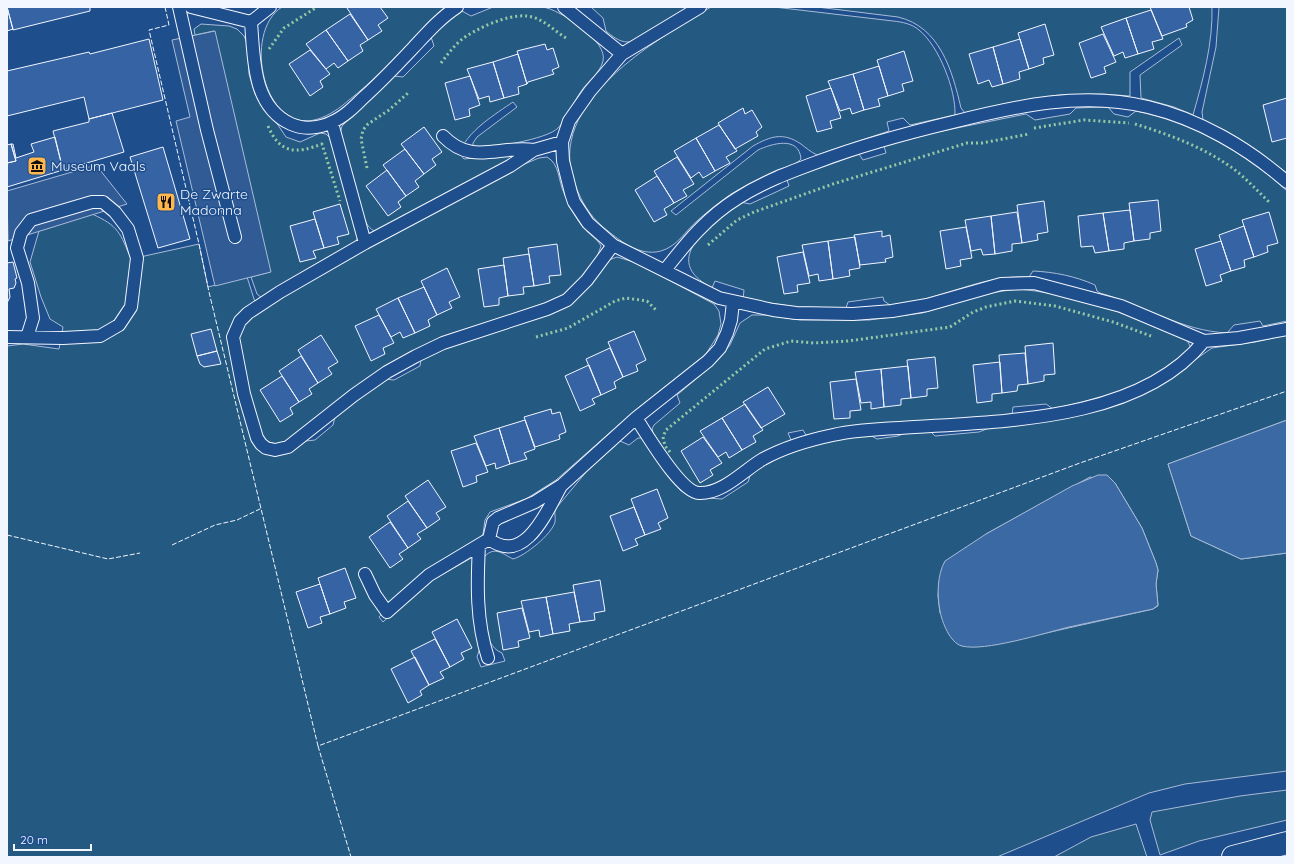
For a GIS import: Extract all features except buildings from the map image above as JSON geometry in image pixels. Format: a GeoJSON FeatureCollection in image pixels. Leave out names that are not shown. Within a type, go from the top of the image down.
{"type":"FeatureCollection","features":[{"type":"Feature","properties":{"kind":"main road"},"geometry":{"type":"LineString","coordinates":[[1233,857],[1287,843]]}},
{"type":"Feature","properties":{"kind":"lane"},"geometry":{"type":"LineString","coordinates":[[179,7],[207,130],[235,237]]}},
{"type":"Feature","properties":{"kind":"lane"},"geometry":{"type":"LineString","coordinates":[[191,7],[251,22]]}},
{"type":"Feature","properties":{"kind":"lane"},"geometry":{"type":"LineString","coordinates":[[251,22],[270,7]]}},
{"type":"Feature","properties":{"kind":"lane"},"geometry":{"type":"LineString","coordinates":[[251,22],[257,78],[263,97],[268,105],[285,121],[297,127],[317,127],[332,123],[348,112],[382,81],[437,22],[458,7]]}},
{"type":"Feature","properties":{"kind":"lane"},"geometry":{"type":"LineString","coordinates":[[564,7],[622,54]]}},
{"type":"Feature","properties":{"kind":"lane"},"geometry":{"type":"LineString","coordinates":[[700,7],[622,54],[578,107],[570,121],[562,142],[563,161],[574,202],[588,222],[613,246],[665,270],[704,292],[733,302],[796,313],[853,314],[892,311],[926,305],[1001,284],[1034,283],[1121,306],[1204,340],[1252,336],[1287,329]]}},
{"type":"Feature","properties":{"kind":"lane"},"geometry":{"type":"LineString","coordinates":[[665,270],[706,221],[738,197],[773,180],[852,149],[1024,106],[1069,101],[1108,100],[1147,106],[1196,122],[1264,163],[1287,182]]}},
{"type":"Feature","properties":{"kind":"lane"},"geometry":{"type":"LineString","coordinates":[[332,123],[366,243]]}},
{"type":"Feature","properties":{"kind":"lane"},"geometry":{"type":"LineString","coordinates":[[443,136],[452,145],[472,153],[518,148],[534,150]]}},
{"type":"Feature","properties":{"kind":"lane"},"geometry":{"type":"LineString","coordinates":[[562,142],[534,150],[510,166],[366,243],[274,296],[248,313],[236,327],[233,337],[250,416],[257,438],[266,448],[282,449],[293,444],[354,395],[416,356],[443,343],[547,309],[567,300],[588,280],[613,246]]}},
{"type":"Feature","properties":{"kind":"lane"},"geometry":{"type":"LineString","coordinates":[[7,336],[27,337],[100,336],[119,325],[131,307],[137,258],[128,229],[115,212],[103,202],[92,202],[31,220],[21,233],[17,248],[28,283],[32,318],[27,337]]}},
{"type":"Feature","properties":{"kind":"lane"},"geometry":{"type":"LineString","coordinates":[[488,658],[478,609],[476,586],[484,542],[494,522],[498,518],[535,502],[562,485],[636,418],[708,361],[720,348],[732,320],[733,302]]}},
{"type":"Feature","properties":{"kind":"lane"},"geometry":{"type":"LineString","coordinates":[[636,418],[682,484],[697,493],[710,492],[777,452],[834,435],[873,429],[1027,418],[1093,406],[1125,396],[1157,381],[1194,354],[1204,340]]}},
{"type":"Feature","properties":{"kind":"lane"},"geometry":{"type":"LineString","coordinates":[[364,574],[375,595],[387,612],[429,575],[484,542],[508,547],[527,538],[543,520],[562,485]]}},
{"type":"Feature","properties":{"kind":"shaded area"},"geometry":{"type":"Polygon","coordinates":[[[282,7],[446,7],[428,22],[398,55],[374,78],[342,106],[318,119],[299,120],[284,112],[272,98],[264,79],[261,58],[263,37],[270,20],[282,7]]]}},
{"type":"Feature","properties":{"kind":"shaded area"},"geometry":{"type":"Polygon","coordinates":[[[493,7],[542,7],[564,16],[583,29],[599,45],[603,53],[602,65],[582,90],[565,120],[558,128],[542,136],[517,143],[480,147],[473,146],[473,143],[477,137],[517,107],[513,102],[474,131],[463,146],[460,154],[464,159],[518,155],[377,232],[374,231],[365,221],[363,215],[340,134],[342,126],[394,76],[403,77],[434,46],[431,37],[450,19],[462,11],[471,16],[493,7]]]}},
{"type":"Feature","properties":{"kind":"shaded area"},"geometry":{"type":"Polygon","coordinates":[[[591,7],[688,7],[649,33],[634,41],[625,42],[613,37],[606,31],[603,18],[591,7]]]}},
{"type":"Feature","properties":{"kind":"shaded area"},"geometry":{"type":"Polygon","coordinates":[[[711,7],[774,7],[897,21],[910,25],[919,30],[926,37],[945,69],[953,93],[955,115],[910,125],[903,118],[887,122],[889,131],[817,155],[795,140],[777,137],[766,140],[753,146],[671,211],[676,215],[758,150],[763,148],[777,144],[790,144],[799,151],[801,159],[731,194],[693,224],[677,242],[667,249],[645,252],[630,246],[603,227],[594,218],[580,196],[575,184],[570,155],[575,127],[590,101],[610,78],[635,57],[662,38],[711,7]]]}},
{"type":"Feature","properties":{"kind":"shaded area"},"geometry":{"type":"Polygon","coordinates":[[[817,7],[1212,7],[1212,21],[1207,61],[1193,115],[1174,107],[1141,98],[1140,75],[1182,45],[1179,38],[1130,72],[1130,96],[1101,94],[1059,95],[1020,101],[965,113],[961,108],[953,79],[942,52],[934,40],[924,30],[912,22],[898,17],[817,7]]]}},
{"type":"Feature","properties":{"kind":"shaded area"},"geometry":{"type":"Polygon","coordinates":[[[1219,7],[1287,7],[1287,173],[1254,150],[1203,120],[1202,112],[1216,47],[1219,7]]]}},
{"type":"Feature","properties":{"kind":"shaded area"},"geometry":{"type":"Polygon","coordinates":[[[201,24],[229,26],[237,29],[244,36],[247,43],[249,74],[255,94],[264,110],[278,125],[286,137],[300,142],[320,133],[326,134],[332,140],[358,236],[355,244],[262,298],[257,294],[251,277],[270,272],[214,31],[195,35],[194,29],[201,24]]]}},
{"type":"Feature","properties":{"kind":"shaded area"},"geometry":{"type":"Polygon","coordinates":[[[215,31],[271,272],[215,286],[176,121],[190,117],[172,40],[215,31]]]}},
{"type":"Feature","properties":{"kind":"shaded area"},"geometry":{"type":"Polygon","coordinates":[[[1108,107],[1114,114],[1128,117],[1136,111],[1157,116],[1197,131],[1236,152],[1254,164],[1287,191],[1287,321],[1263,326],[1260,321],[1234,325],[1227,333],[1194,328],[1100,293],[1097,291],[1095,285],[1080,279],[1057,273],[1033,271],[1029,277],[993,280],[907,303],[890,305],[884,301],[883,297],[848,302],[846,308],[797,307],[743,299],[744,290],[715,281],[712,288],[696,277],[689,265],[690,254],[695,242],[716,221],[740,202],[750,204],[789,186],[787,180],[859,154],[863,160],[886,153],[884,146],[937,132],[1026,114],[1035,120],[1070,114],[1076,108],[1108,107]]]}},
{"type":"Feature","properties":{"kind":"shaded area"},"geometry":{"type":"Polygon","coordinates":[[[547,157],[557,168],[562,188],[575,215],[586,230],[601,246],[597,257],[576,286],[557,300],[547,304],[447,335],[291,440],[276,444],[269,442],[263,437],[256,424],[238,339],[242,324],[251,316],[312,278],[510,170],[539,158],[547,157]]]}},
{"type":"Feature","properties":{"kind":"shaded area"},"geometry":{"type":"Polygon","coordinates":[[[96,165],[127,204],[8,241],[7,191],[96,165]]]}},
{"type":"Feature","properties":{"kind":"shaded area"},"geometry":{"type":"Polygon","coordinates":[[[92,214],[108,222],[118,231],[131,259],[199,244],[208,287],[247,277],[255,302],[234,319],[228,333],[255,443],[298,446],[306,441],[315,440],[333,425],[335,417],[385,379],[394,380],[420,366],[421,359],[446,347],[548,313],[609,260],[617,257],[637,263],[714,304],[719,311],[721,324],[718,335],[706,354],[638,408],[556,480],[526,499],[490,512],[485,520],[483,534],[479,540],[396,598],[379,617],[383,622],[422,586],[473,557],[480,648],[477,657],[481,667],[505,661],[502,653],[495,649],[490,642],[485,623],[483,562],[485,556],[496,551],[513,559],[524,554],[537,544],[553,527],[557,507],[587,471],[620,441],[629,445],[638,438],[642,438],[652,448],[680,490],[692,497],[722,499],[748,482],[751,473],[774,459],[820,442],[870,435],[877,439],[898,436],[907,432],[930,431],[935,436],[979,432],[1164,381],[1212,348],[1255,342],[1287,335],[1287,420],[1168,464],[1191,536],[1241,559],[1287,553],[1287,771],[1185,784],[1149,793],[997,857],[7,857],[7,346],[23,344],[59,349],[63,327],[50,319],[41,297],[30,262],[39,231],[92,214]],[[1090,477],[986,534],[939,583],[938,596],[940,613],[997,644],[1153,609],[1158,606],[1156,584],[1158,570],[1156,563],[1142,528],[1115,483],[1090,477]]]}},
{"type":"Feature","properties":{"kind":"shaded area"},"geometry":{"type":"Polygon","coordinates":[[[1017,289],[1060,295],[1104,307],[1148,323],[1187,340],[1190,350],[1171,367],[1120,393],[1053,409],[1046,404],[1013,407],[1012,415],[806,435],[803,430],[788,433],[791,440],[706,489],[693,486],[684,479],[653,433],[652,429],[654,425],[680,403],[677,395],[716,362],[730,345],[740,323],[752,315],[766,315],[800,320],[869,320],[922,313],[990,293],[1017,289]]]}},
{"type":"Feature","properties":{"kind":"shaded area"},"geometry":{"type":"Polygon","coordinates":[[[1287,420],[1287,553],[1241,559],[1191,536],[1168,464],[1287,420]]]}},
{"type":"Feature","properties":{"kind":"shaded area"},"geometry":{"type":"Polygon","coordinates":[[[1098,475],[1107,475],[1115,483],[1142,528],[1158,570],[1156,584],[1158,605],[1153,609],[999,644],[972,647],[962,646],[954,641],[950,637],[945,626],[939,605],[939,579],[940,572],[945,561],[986,534],[1072,486],[1098,475]]]}},
{"type":"Feature","properties":{"kind":"shaded area"},"geometry":{"type":"Polygon","coordinates":[[[1287,790],[1287,820],[1199,841],[1160,855],[1150,820],[1152,812],[1240,796],[1287,790]]]}},
{"type":"Feature","properties":{"kind":"shaded area"},"geometry":{"type":"Polygon","coordinates":[[[1136,824],[1147,857],[1054,857],[1091,837],[1136,824]]]}},
{"type":"Feature","properties":{"kind":"hedge"},"geometry":{"type":"LineString","coordinates":[[269,49],[284,28],[317,7]]}},
{"type":"Feature","properties":{"kind":"hedge"},"geometry":{"type":"LineString","coordinates":[[441,63],[455,45],[461,40],[483,27],[510,17],[532,17],[547,24],[566,38]]}},
{"type":"Feature","properties":{"kind":"hedge"},"geometry":{"type":"LineString","coordinates":[[367,168],[361,139],[363,130],[368,124],[389,110],[408,93]]}},
{"type":"Feature","properties":{"kind":"hedge"},"geometry":{"type":"LineString","coordinates":[[1034,128],[1084,120],[1129,123]]}},
{"type":"Feature","properties":{"kind":"hedge"},"geometry":{"type":"LineString","coordinates":[[1135,124],[1190,144],[1229,165],[1269,202]]}},
{"type":"Feature","properties":{"kind":"hedge"},"geometry":{"type":"LineString","coordinates":[[268,126],[278,142],[284,147],[297,150],[322,144],[340,201]]}},
{"type":"Feature","properties":{"kind":"hedge"},"geometry":{"type":"LineString","coordinates":[[708,245],[737,220],[754,212],[833,184],[967,143],[982,143],[1029,134]]}},
{"type":"Feature","properties":{"kind":"hedge"},"geometry":{"type":"LineString","coordinates":[[536,337],[568,328],[615,301],[626,298],[647,301],[656,310]]}},
{"type":"Feature","properties":{"kind":"hedge"},"geometry":{"type":"LineString","coordinates":[[670,452],[665,446],[663,437],[666,430],[765,349],[791,341],[814,343],[848,341],[950,327],[973,312],[986,307],[1015,301],[1055,306],[1113,322],[1151,336]]}},
{"type":"Feature","properties":{"kind":"fence"},"geometry":{"type":"LineString","coordinates":[[165,7],[169,25],[149,30],[209,292],[318,746],[1080,463],[1287,391]]}},
{"type":"Feature","properties":{"kind":"fence"},"geometry":{"type":"LineString","coordinates":[[172,545],[215,525],[237,520],[262,508]]}},
{"type":"Feature","properties":{"kind":"fence"},"geometry":{"type":"LineString","coordinates":[[7,535],[108,559],[140,553]]}},
{"type":"Feature","properties":{"kind":"fence"},"geometry":{"type":"LineString","coordinates":[[318,746],[351,857]]}},
{"type":"Feature","properties":{"kind":"place","name":"Museum Vaals"},"geometry":{"type":"Point","coordinates":[37,166]}},
{"type":"Feature","properties":{"kind":"place","name":"De Zwarte Madonna"},"geometry":{"type":"Point","coordinates":[166,202]}}]}
